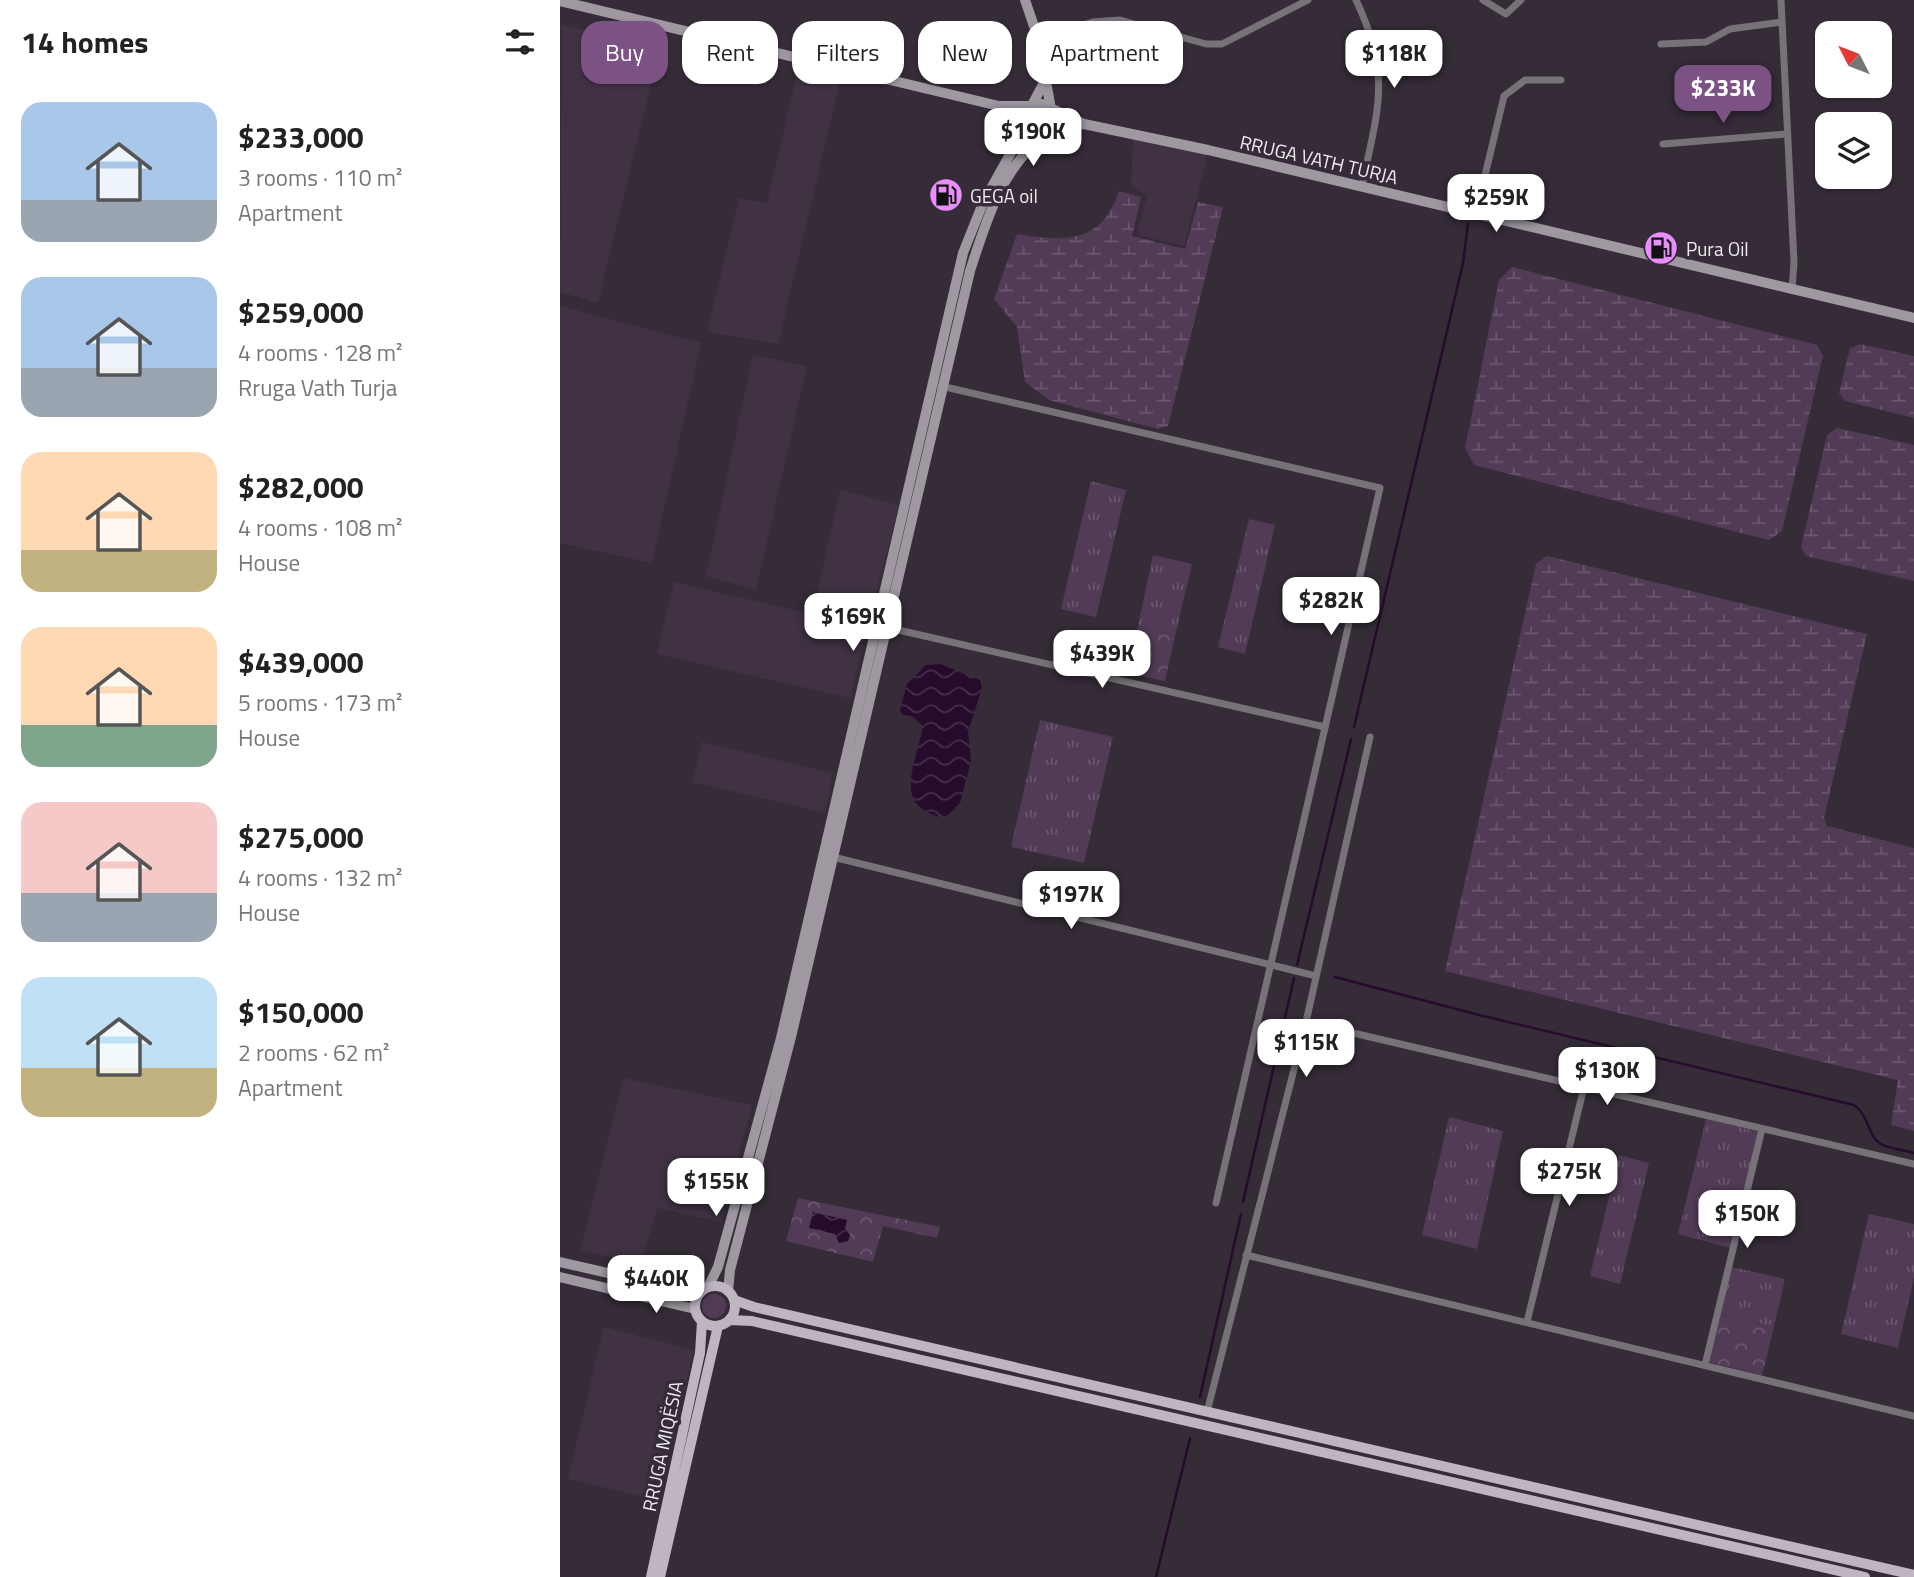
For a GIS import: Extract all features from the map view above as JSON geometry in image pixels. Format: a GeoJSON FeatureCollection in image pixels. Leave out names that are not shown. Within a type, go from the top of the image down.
{"type":"FeatureCollection","features":[{"type":"Feature","properties":{"kind":"main road"},"geometry":{"type":"LineString","coordinates":[[1865,1577],[752,1321],[730,1320],[718,1326],[702,1322],[695,1309],[703,1291],[720,1287],[754,1307],[1914,1575]]}},
{"type":"Feature","properties":{"kind":"main road"},"geometry":{"type":"LineString","coordinates":[[730,1320],[735,1309],[731,1295]]}},
{"type":"Feature","properties":{"kind":"main road","name":"RRUGA MIQËSIA"},"geometry":{"type":"LineString","coordinates":[[650,1577],[699,1353],[702,1322]]}},
{"type":"Feature","properties":{"kind":"main road","name":"RRUGA MIQËSIA"},"geometry":{"type":"LineString","coordinates":[[660,1577],[718,1326]]}},
{"type":"Feature","properties":{"kind":"street"},"geometry":{"type":"LineString","coordinates":[[1025,0],[1032,21]]}},
{"type":"Feature","properties":{"kind":"street"},"geometry":{"type":"LineString","coordinates":[[1183,37],[1206,44],[1222,44],[1308,0]]}},
{"type":"Feature","properties":{"kind":"street"},"geometry":{"type":"LineString","coordinates":[[1356,0],[1375,44],[1380,83],[1362,187]]}},
{"type":"Feature","properties":{"kind":"street"},"geometry":{"type":"LineString","coordinates":[[1483,0],[1506,14],[1521,0]]}},
{"type":"Feature","properties":{"kind":"street"},"geometry":{"type":"LineString","coordinates":[[1781,0],[1794,262],[1793,290]]}},
{"type":"Feature","properties":{"kind":"street","name":"RRUGA VATH TURJA"},"geometry":{"type":"LineString","coordinates":[[560,1],[999,106],[1042,104],[1084,124],[1476,213],[1914,318]]}},
{"type":"Feature","properties":{"kind":"street"},"geometry":{"type":"LineString","coordinates":[[1103,21],[1126,21]]}},
{"type":"Feature","properties":{"kind":"street"},"geometry":{"type":"LineString","coordinates":[[1661,44],[1706,42],[1730,29],[1782,22]]}},
{"type":"Feature","properties":{"kind":"street"},"geometry":{"type":"LineString","coordinates":[[1476,213],[1498,109],[1504,96],[1513,86],[1525,80],[1561,80]]}},
{"type":"Feature","properties":{"kind":"street"},"geometry":{"type":"LineString","coordinates":[[560,1262],[703,1291],[718,1268],[781,1038],[962,253],[983,203],[1022,128],[1021,117],[1042,84]]}},
{"type":"Feature","properties":{"kind":"street"},"geometry":{"type":"LineString","coordinates":[[1048,84],[1056,125],[1053,132]]}},
{"type":"Feature","properties":{"kind":"street","name":"RRUGA VATH TURJA"},"geometry":{"type":"LineString","coordinates":[[999,106],[1028,136],[1041,139],[1053,132],[1084,124]]}},
{"type":"Feature","properties":{"kind":"street"},"geometry":{"type":"LineString","coordinates":[[1663,144],[1786,134]]}},
{"type":"Feature","properties":{"kind":"street"},"geometry":{"type":"LineString","coordinates":[[731,1295],[730,1270],[778,1093],[970,271],[992,209],[1021,158],[1041,139]]}},
{"type":"Feature","properties":{"kind":"street"},"geometry":{"type":"LineString","coordinates":[[941,386],[1380,488],[1216,1203]]}},
{"type":"Feature","properties":{"kind":"street"},"geometry":{"type":"LineString","coordinates":[[885,626],[1325,727]]}},
{"type":"Feature","properties":{"kind":"street"},"geometry":{"type":"LineString","coordinates":[[1207,1412],[1306,1022],[1370,737]]}},
{"type":"Feature","properties":{"kind":"street"},"geometry":{"type":"LineString","coordinates":[[833,857],[1316,976]]}},
{"type":"Feature","properties":{"kind":"street"},"geometry":{"type":"LineString","coordinates":[[1306,1022],[1914,1164]]}},
{"type":"Feature","properties":{"kind":"street"},"geometry":{"type":"LineString","coordinates":[[1527,1322],[1584,1087]]}},
{"type":"Feature","properties":{"kind":"street"},"geometry":{"type":"LineString","coordinates":[[1705,1365],[1762,1129]]}},
{"type":"Feature","properties":{"kind":"street"},"geometry":{"type":"LineString","coordinates":[[1246,1255],[1914,1416]]}},
{"type":"Feature","properties":{"kind":"street"},"geometry":{"type":"LineString","coordinates":[[560,1278],[695,1309]]}},
{"type":"Feature","properties":{"kind":"shaded area"},"geometry":{"type":"Polygon","coordinates":[[[562,25],[581,29],[581,84],[651,84],[598,303],[560,292],[562,25]]]}},
{"type":"Feature","properties":{"kind":"shaded area"},"geometry":{"type":"Polygon","coordinates":[[[795,84],[839,84],[778,344],[707,332],[739,198],[767,203],[795,84]]]}},
{"type":"Feature","properties":{"kind":"shaded area"},"geometry":{"type":"Polygon","coordinates":[[[1133,139],[1208,153],[1184,246],[1137,235],[1147,195],[1131,186],[1133,139]]]}},
{"type":"Feature","properties":{"kind":"shaded area"},"geometry":{"type":"Polygon","coordinates":[[[560,306],[701,343],[652,563],[560,543],[560,306]]]}},
{"type":"Feature","properties":{"kind":"shaded area"},"geometry":{"type":"Polygon","coordinates":[[[753,355],[807,366],[756,590],[706,576],[753,355]]]}},
{"type":"Feature","properties":{"kind":"shaded area"},"geometry":{"type":"Polygon","coordinates":[[[840,490],[899,505],[869,621],[814,607],[840,490]]]}},
{"type":"Feature","properties":{"kind":"shaded area"},"geometry":{"type":"Polygon","coordinates":[[[674,582],[867,627],[850,698],[657,654],[674,582]]]}},
{"type":"Feature","properties":{"kind":"shaded area"},"geometry":{"type":"Polygon","coordinates":[[[702,742],[833,773],[825,813],[692,782],[702,742]]]}},
{"type":"Feature","properties":{"kind":"shaded area"},"geometry":{"type":"Polygon","coordinates":[[[623,1078],[752,1105],[721,1222],[657,1208],[641,1263],[580,1251],[623,1078]]]}},
{"type":"Feature","properties":{"kind":"shaded area"},"geometry":{"type":"Polygon","coordinates":[[[604,1327],[694,1350],[658,1500],[568,1479],[604,1327]]]}},
{"type":"Feature","properties":{"kind":"green space"},"geometry":{"type":"Polygon","coordinates":[[[1119,191],[1141,197],[1132,236],[1185,249],[1198,202],[1223,207],[1168,426],[1158,429],[1049,400],[1025,382],[1017,327],[994,299],[1017,234],[1066,238],[1092,230],[1111,208],[1119,191]]]}},
{"type":"Feature","properties":{"kind":"green space"},"geometry":{"type":"Polygon","coordinates":[[[1512,267],[1817,345],[1823,356],[1782,531],[1769,540],[1474,465],[1465,448],[1499,280],[1512,267]]]}},
{"type":"Feature","properties":{"kind":"green space"},"geometry":{"type":"Polygon","coordinates":[[[1860,344],[1914,356],[1914,418],[1845,401],[1839,393],[1850,348],[1860,344]]]}},
{"type":"Feature","properties":{"kind":"green space"},"geometry":{"type":"Polygon","coordinates":[[[1837,428],[1914,445],[1914,581],[1806,556],[1801,547],[1827,435],[1837,428]]]}},
{"type":"Feature","properties":{"kind":"green space"},"geometry":{"type":"Polygon","coordinates":[[[1091,481],[1126,490],[1096,617],[1061,609],[1091,481]]]}},
{"type":"Feature","properties":{"kind":"green space"},"geometry":{"type":"Polygon","coordinates":[[[1249,519],[1275,525],[1245,654],[1218,647],[1249,519]]]}},
{"type":"Feature","properties":{"kind":"green space"},"geometry":{"type":"Polygon","coordinates":[[[1153,555],[1192,564],[1175,636],[1138,626],[1153,555]]]}},
{"type":"Feature","properties":{"kind":"green space"},"geometry":{"type":"Polygon","coordinates":[[[1547,556],[1867,634],[1824,818],[1827,826],[1914,848],[1914,1131],[1891,1125],[1898,1080],[1445,971],[1536,564],[1547,556]]]}},
{"type":"Feature","properties":{"kind":"green space"},"geometry":{"type":"Polygon","coordinates":[[[1138,626],[1175,636],[1165,681],[1127,673],[1138,626]]]}},
{"type":"Feature","properties":{"kind":"green space"},"geometry":{"type":"Polygon","coordinates":[[[1040,720],[1113,737],[1084,863],[1011,847],[1040,720]]]}},
{"type":"Feature","properties":{"kind":"green space"},"geometry":{"type":"Polygon","coordinates":[[[1449,1117],[1503,1131],[1477,1249],[1422,1235],[1449,1117]]]}},
{"type":"Feature","properties":{"kind":"green space"},"geometry":{"type":"Polygon","coordinates":[[[1706,1119],[1759,1132],[1730,1248],[1678,1234],[1706,1119]]]}},
{"type":"Feature","properties":{"kind":"green space"},"geometry":{"type":"Polygon","coordinates":[[[1619,1155],[1649,1163],[1620,1284],[1590,1276],[1619,1155]]]}},
{"type":"Feature","properties":{"kind":"green space"},"geometry":{"type":"Polygon","coordinates":[[[798,1198],[940,1227],[937,1238],[883,1226],[873,1262],[786,1241],[798,1198]]]}},
{"type":"Feature","properties":{"kind":"green space"},"geometry":{"type":"Polygon","coordinates":[[[1869,1214],[1914,1224],[1914,1277],[1898,1348],[1841,1334],[1869,1214]]]}},
{"type":"Feature","properties":{"kind":"green space"},"geometry":{"type":"Polygon","coordinates":[[[1732,1267],[1785,1279],[1774,1327],[1721,1314],[1732,1267]]]}},
{"type":"Feature","properties":{"kind":"green space"},"geometry":{"type":"Polygon","coordinates":[[[714,1294],[723,1297],[726,1306],[723,1315],[714,1318],[705,1315],[702,1306],[705,1297],[714,1294]]]}},
{"type":"Feature","properties":{"kind":"green space"},"geometry":{"type":"Polygon","coordinates":[[[1721,1314],[1774,1327],[1762,1376],[1709,1362],[1721,1314]]]}},
{"type":"Feature","properties":{"kind":"water"},"geometry":{"type":"Polygon","coordinates":[[[940,664],[980,680],[982,688],[968,732],[971,761],[960,803],[945,818],[928,813],[917,805],[912,795],[912,770],[923,726],[912,716],[903,715],[900,710],[907,684],[926,665],[940,664]]]}},
{"type":"Feature","properties":{"kind":"water"},"geometry":{"type":"Polygon","coordinates":[[[813,1212],[847,1220],[845,1228],[850,1235],[848,1241],[839,1243],[835,1234],[809,1228],[813,1212]]]}},
{"type":"Feature","properties":{"kind":"waterway"},"geometry":{"type":"LineString","coordinates":[[1354,727],[1463,263],[1468,224]]}},
{"type":"Feature","properties":{"kind":"waterway"},"geometry":{"type":"LineString","coordinates":[[1297,965],[1351,739]]}},
{"type":"Feature","properties":{"kind":"waterway"},"geometry":{"type":"LineString","coordinates":[[1335,977],[1479,1015],[1854,1105],[1863,1115],[1876,1140],[1889,1147],[1914,1153]]}},
{"type":"Feature","properties":{"kind":"waterway"},"geometry":{"type":"LineString","coordinates":[[1243,1202],[1294,978]]}},
{"type":"Feature","properties":{"kind":"waterway"},"geometry":{"type":"LineString","coordinates":[[1200,1397],[1241,1214]]}},
{"type":"Feature","properties":{"kind":"waterway"},"geometry":{"type":"LineString","coordinates":[[1156,1577],[1190,1438]]}},
{"type":"Feature","properties":{"kind":"place","name":"GEGA oil"},"geometry":{"type":"Point","coordinates":[946,195]}},
{"type":"Feature","properties":{"kind":"place","name":"Pura Oil"},"geometry":{"type":"Point","coordinates":[1661,248]}}]}
